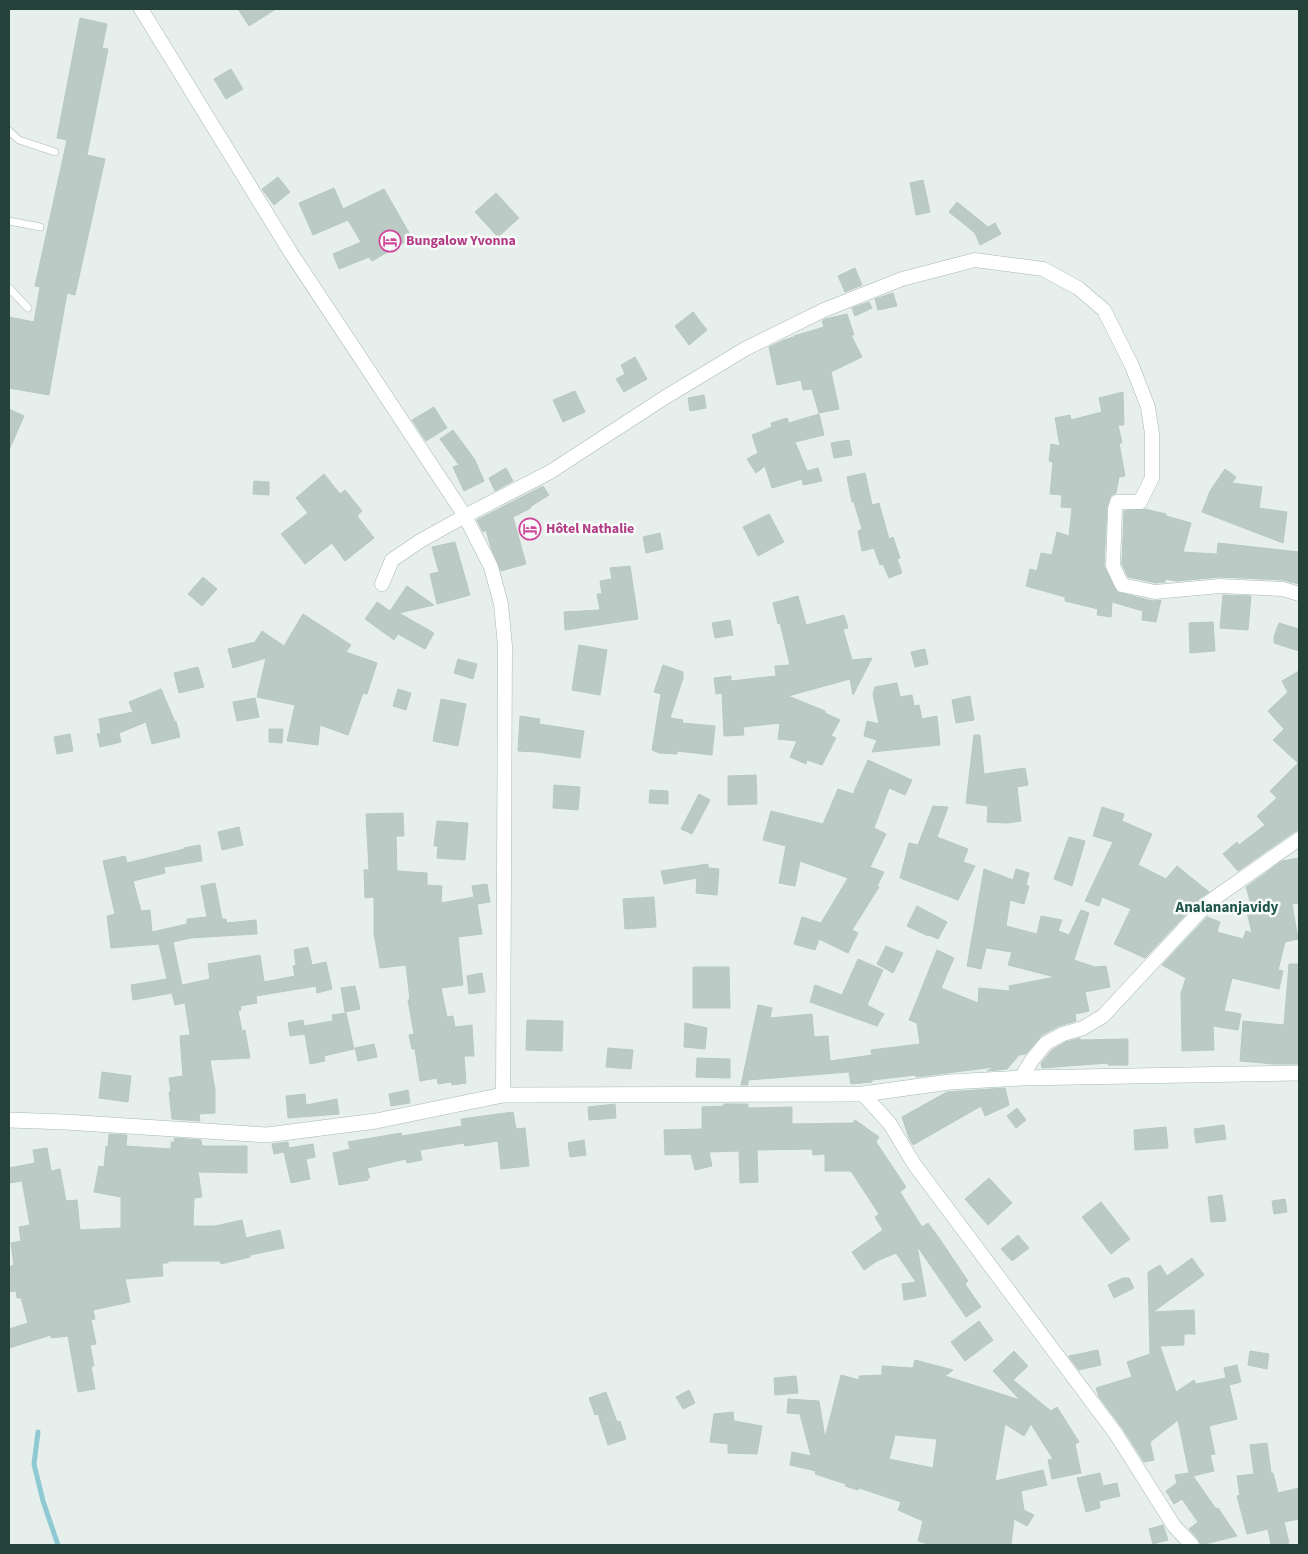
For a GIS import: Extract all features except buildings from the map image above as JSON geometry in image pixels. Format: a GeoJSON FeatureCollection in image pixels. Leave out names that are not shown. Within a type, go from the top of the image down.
{"type":"FeatureCollection","features":[{"type":"Feature","properties":{"kind":"street"},"geometry":{"type":"LineString","coordinates":[[141,9],[291,253],[465,516],[491,567],[501,604],[505,646],[503,1095]]}},
{"type":"Feature","properties":{"kind":"street"},"geometry":{"type":"LineString","coordinates":[[382,584],[392,560],[420,541],[550,472],[664,398],[746,349],[824,310],[859,296],[902,280],[975,260],[1043,269],[1078,288],[1104,310],[1132,366],[1148,407],[1152,434],[1152,478],[1140,502],[1117,502],[1115,509],[1113,566],[1122,585],[1154,592],[1220,586],[1283,589],[1299,594]]}},
{"type":"Feature","properties":{"kind":"street"},"geometry":{"type":"LineString","coordinates":[[1021,1078],[1032,1060],[1046,1043],[1064,1034],[1083,1028],[1103,1016],[1209,902],[1299,839]]}},
{"type":"Feature","properties":{"kind":"street"},"geometry":{"type":"LineString","coordinates":[[9,1120],[267,1135],[376,1121],[503,1095],[863,1094],[950,1082],[1021,1078],[1299,1073]]}},
{"type":"Feature","properties":{"kind":"street"},"geometry":{"type":"LineString","coordinates":[[863,1094],[890,1124],[914,1164],[1116,1434],[1174,1526],[1192,1545]]}},
{"type":"Feature","properties":{"kind":"lane"},"geometry":{"type":"LineString","coordinates":[[9,131],[19,140],[56,152]]}},
{"type":"Feature","properties":{"kind":"lane"},"geometry":{"type":"LineString","coordinates":[[9,221],[40,227]]}},
{"type":"Feature","properties":{"kind":"lane"},"geometry":{"type":"LineString","coordinates":[[9,288],[28,308]]}},
{"type":"Feature","properties":{"kind":"waterway"},"geometry":{"type":"LineString","coordinates":[[38,1432],[34,1464],[43,1501],[58,1545]]}},
{"type":"Feature","properties":{"kind":"place","name":"Bungalow Yvonna"},"geometry":{"type":"Point","coordinates":[390,241]}},
{"type":"Feature","properties":{"kind":"place","name":"Hôtel Nathalie"},"geometry":{"type":"Point","coordinates":[530,529]}},
{"type":"Feature","properties":{"kind":"district","name":"Analananjavidy"},"geometry":{"type":"Point","coordinates":[1227,907]}}]}
